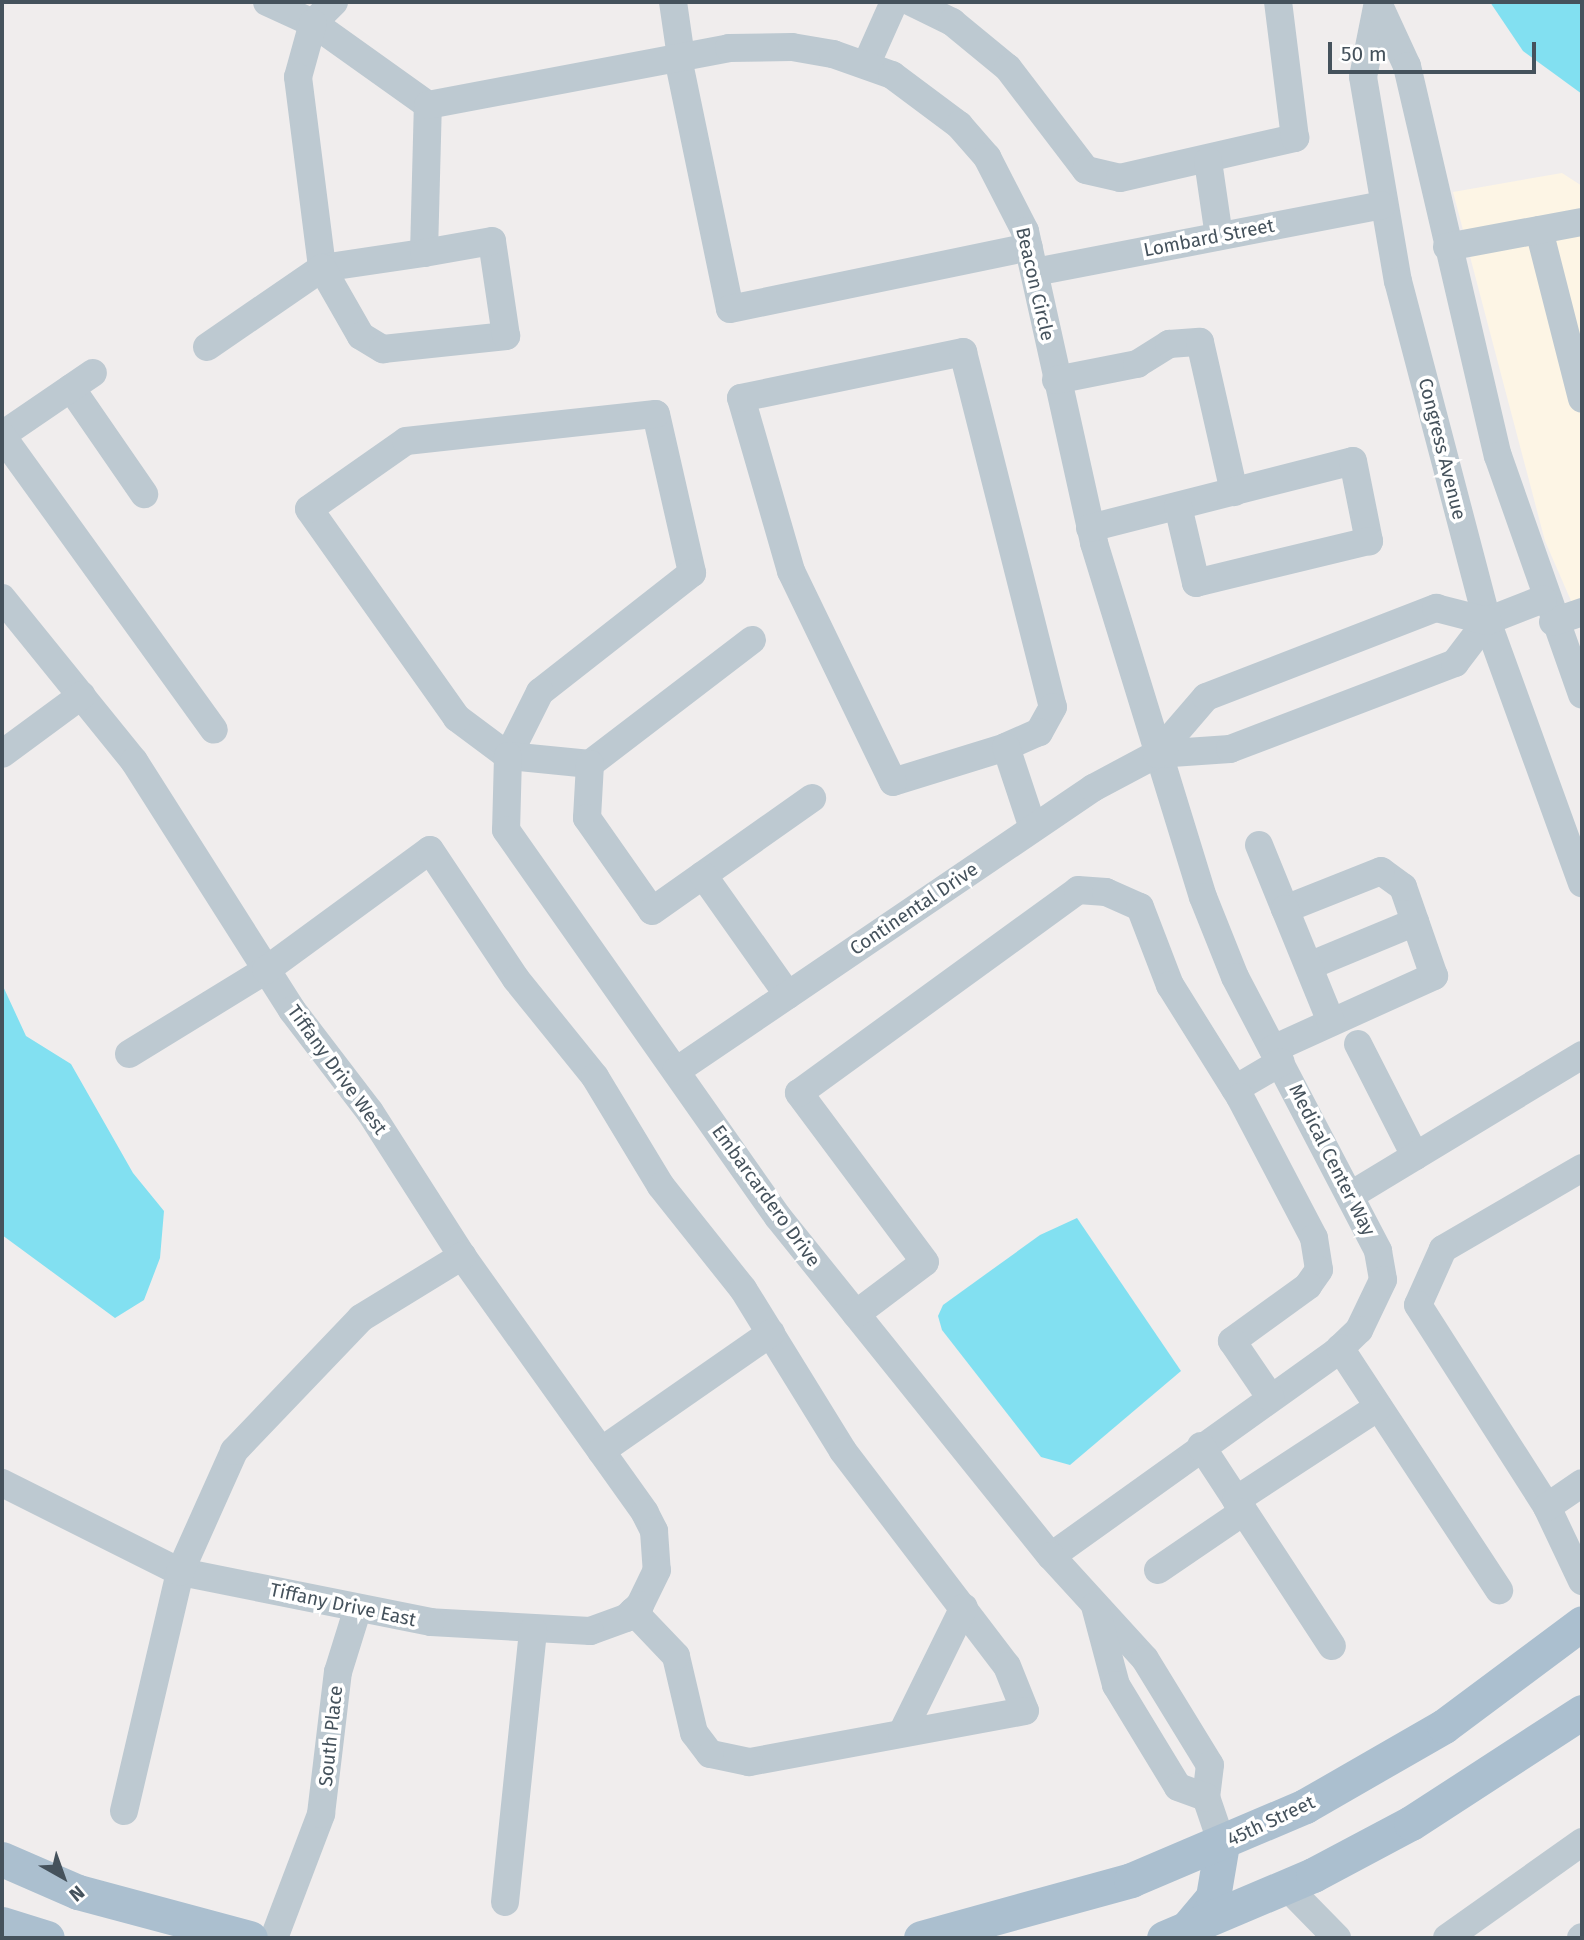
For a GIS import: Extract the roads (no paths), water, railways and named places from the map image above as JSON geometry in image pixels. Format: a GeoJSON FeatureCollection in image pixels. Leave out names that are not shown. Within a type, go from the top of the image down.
{"type":"FeatureCollection","features":[{"type":"Feature","properties":{"kind":"main road","name":"45th Street"},"geometry":{"type":"LineString","coordinates":[[920,1938],[1047,1907],[1222,1844],[1305,1806],[1433,1733],[1582,1623]]}},
{"type":"Feature","properties":{"kind":"main road"},"geometry":{"type":"LineString","coordinates":[[1176,1935],[1286,1886],[1411,1824],[1582,1712]]}},
{"type":"Feature","properties":{"kind":"main road"},"geometry":{"type":"LineString","coordinates":[[1176,1935],[1213,1897],[1222,1844]]}},
{"type":"Feature","properties":{"kind":"main road"},"geometry":{"type":"LineString","coordinates":[[2,1859],[78,1892],[250,1938]]}},
{"type":"Feature","properties":{"kind":"main road"},"geometry":{"type":"LineString","coordinates":[[2,1924],[47,1938]]}},
{"type":"Feature","properties":{"kind":"street"},"geometry":{"type":"LineString","coordinates":[[267,2],[313,23],[428,105],[425,253]]}},
{"type":"Feature","properties":{"kind":"street"},"geometry":{"type":"LineString","coordinates":[[207,346],[322,268],[492,241],[506,336],[383,349],[361,336],[322,268],[298,77],[313,23],[334,2]]}},
{"type":"Feature","properties":{"kind":"street"},"geometry":{"type":"LineString","coordinates":[[674,2],[680,57]]}},
{"type":"Feature","properties":{"kind":"street"},"geometry":{"type":"LineString","coordinates":[[866,65],[894,2]]}},
{"type":"Feature","properties":{"kind":"street"},"geometry":{"type":"LineString","coordinates":[[911,2],[952,22],[1008,68],[1093,174],[1134,178],[1295,138],[1278,2]]}},
{"type":"Feature","properties":{"kind":"street","name":"Congress Avenue"},"geometry":{"type":"LineString","coordinates":[[1378,2],[1363,77],[1382,205],[1487,621],[1582,883]]}},
{"type":"Feature","properties":{"kind":"street","name":"Congress Avenue"},"geometry":{"type":"LineString","coordinates":[[1378,2],[1406,66],[1498,456],[1548,611],[1582,695]]}},
{"type":"Feature","properties":{"kind":"street","name":"Beacon Circle"},"geometry":{"type":"LineString","coordinates":[[428,105],[680,57],[792,47],[866,65],[927,97],[959,125],[1009,192],[1032,259],[1090,528],[1157,754]]}},
{"type":"Feature","properties":{"kind":"street","name":"Lombard Street"},"geometry":{"type":"LineString","coordinates":[[680,57],[730,309],[1032,259],[1219,236],[1382,205]]}},
{"type":"Feature","properties":{"kind":"street"},"geometry":{"type":"LineString","coordinates":[[1208,161],[1219,236]]}},
{"type":"Feature","properties":{"kind":"street"},"geometry":{"type":"LineString","coordinates":[[1447,247],[1582,222]]}},
{"type":"Feature","properties":{"kind":"street"},"geometry":{"type":"LineString","coordinates":[[1539,230],[1582,398]]}},
{"type":"Feature","properties":{"kind":"street"},"geometry":{"type":"LineString","coordinates":[[1056,380],[1137,363],[1169,344],[1200,342],[1234,492]]}},
{"type":"Feature","properties":{"kind":"street"},"geometry":{"type":"LineString","coordinates":[[963,352],[1053,707],[1039,732],[1006,747],[893,782],[791,571],[741,398],[963,352]]}},
{"type":"Feature","properties":{"kind":"street"},"geometry":{"type":"LineString","coordinates":[[144,494],[82,380],[2,436],[214,730]]}},
{"type":"Feature","properties":{"kind":"street"},"geometry":{"type":"LineString","coordinates":[[508,756],[540,692],[692,573],[656,414],[405,441],[309,509],[457,718],[508,756],[590,764],[752,640]]}},
{"type":"Feature","properties":{"kind":"street"},"geometry":{"type":"LineString","coordinates":[[1090,528],[1353,461],[1369,541],[1196,583],[1178,506]]}},
{"type":"Feature","properties":{"kind":"street","name":"Tiffany Drive West"},"geometry":{"type":"LineString","coordinates":[[2,598],[82,695],[188,841],[266,970],[370,1112],[462,1256],[645,1513],[658,1550],[651,1588],[633,1611]]}},
{"type":"Feature","properties":{"kind":"street","name":"Continental Drive"},"geometry":{"type":"LineString","coordinates":[[676,1071],[1033,828],[1157,754],[1206,697],[1436,608],[1487,621],[1455,663],[1230,749],[1157,754]]}},
{"type":"Feature","properties":{"kind":"street"},"geometry":{"type":"LineString","coordinates":[[1487,621],[1548,611],[1582,612]]}},
{"type":"Feature","properties":{"kind":"street"},"geometry":{"type":"LineString","coordinates":[[2,754],[82,695]]}},
{"type":"Feature","properties":{"kind":"street"},"geometry":{"type":"LineString","coordinates":[[1006,747],[1033,828]]}},
{"type":"Feature","properties":{"kind":"street","name":"Medical Center Way"},"geometry":{"type":"LineString","coordinates":[[1051,1556],[1340,1348],[1373,1307],[1382,1280],[1378,1251],[1277,1056],[1203,897],[1157,754]]}},
{"type":"Feature","properties":{"kind":"street","name":"Embarcardero Drive"},"geometry":{"type":"LineString","coordinates":[[508,756],[506,830],[676,1071],[856,1314],[1051,1556],[1145,1659],[1185,1720],[1210,1765],[1206,1797],[1222,1844]]}},
{"type":"Feature","properties":{"kind":"street"},"geometry":{"type":"LineString","coordinates":[[590,764],[587,818],[652,911],[812,798]]}},
{"type":"Feature","properties":{"kind":"street"},"geometry":{"type":"LineString","coordinates":[[1259,845],[1331,1022]]}},
{"type":"Feature","properties":{"kind":"street"},"geometry":{"type":"LineString","coordinates":[[130,1054],[266,970],[430,850],[771,1333],[843,1451],[1007,1666],[1025,1711],[749,1762],[710,1754],[694,1732],[676,1656],[660,1632],[633,1611]]}},
{"type":"Feature","properties":{"kind":"street"},"geometry":{"type":"LineString","coordinates":[[1236,1089],[1277,1056],[1331,1022],[1434,976],[1402,887],[1381,871],[1285,909]]}},
{"type":"Feature","properties":{"kind":"street"},"geometry":{"type":"LineString","coordinates":[[703,875],[788,995]]}},
{"type":"Feature","properties":{"kind":"street"},"geometry":{"type":"LineString","coordinates":[[856,1314],[925,1262],[799,1093],[1078,890],[1106,892],[1140,907],[1170,985],[1236,1089],[1314,1238],[1319,1270],[1308,1286],[1232,1341],[1270,1397]]}},
{"type":"Feature","properties":{"kind":"street"},"geometry":{"type":"LineString","coordinates":[[1309,966],[1415,922]]}},
{"type":"Feature","properties":{"kind":"street"},"geometry":{"type":"LineString","coordinates":[[1358,1044],[1415,1156]]}},
{"type":"Feature","properties":{"kind":"street"},"geometry":{"type":"LineString","coordinates":[[1351,1195],[1582,1055]]}},
{"type":"Feature","properties":{"kind":"street"},"geometry":{"type":"LineString","coordinates":[[1418,1305],[1443,1249],[1582,1168]]}},
{"type":"Feature","properties":{"kind":"street"},"geometry":{"type":"LineString","coordinates":[[124,1811],[180,1572],[234,1451],[361,1318],[462,1256]]}},
{"type":"Feature","properties":{"kind":"street"},"geometry":{"type":"LineString","coordinates":[[1373,1307],[1418,1305]]}},
{"type":"Feature","properties":{"kind":"street"},"geometry":{"type":"LineString","coordinates":[[1418,1305],[1547,1507],[1582,1581]]}},
{"type":"Feature","properties":{"kind":"street"},"geometry":{"type":"LineString","coordinates":[[601,1451],[771,1333]]}},
{"type":"Feature","properties":{"kind":"street"},"geometry":{"type":"LineString","coordinates":[[1340,1348],[1499,1590]]}},
{"type":"Feature","properties":{"kind":"street"},"geometry":{"type":"LineString","coordinates":[[1158,1570],[1240,1506],[1378,1407]]}},
{"type":"Feature","properties":{"kind":"street"},"geometry":{"type":"LineString","coordinates":[[1201,1446],[1332,1646]]}},
{"type":"Feature","properties":{"kind":"street","name":"Tiffany Drive East"},"geometry":{"type":"LineString","coordinates":[[2,1483],[180,1572],[357,1611],[533,1630],[590,1631],[633,1611]]}},
{"type":"Feature","properties":{"kind":"street"},"geometry":{"type":"LineString","coordinates":[[1547,1507],[1582,1483]]}},
{"type":"Feature","properties":{"kind":"street","name":"Embarcardero Drive"},"geometry":{"type":"LineString","coordinates":[[1094,1604],[1116,1685],[1178,1787],[1206,1797]]}},
{"type":"Feature","properties":{"kind":"street"},"geometry":{"type":"LineString","coordinates":[[902,1733],[964,1607]]}},
{"type":"Feature","properties":{"kind":"street","name":"South Place"},"geometry":{"type":"LineString","coordinates":[[274,1938],[321,1814],[338,1672],[357,1611]]}},
{"type":"Feature","properties":{"kind":"street"},"geometry":{"type":"LineString","coordinates":[[505,1902],[533,1630]]}},
{"type":"Feature","properties":{"kind":"street"},"geometry":{"type":"LineString","coordinates":[[1447,1938],[1582,1842]]}},
{"type":"Feature","properties":{"kind":"street"},"geometry":{"type":"LineString","coordinates":[[1286,1886],[1338,1938]]}},
{"type":"Feature","properties":{"kind":"water"},"geometry":{"type":"Polygon","coordinates":[[[1490,2],[1582,2],[1582,94],[1523,51],[1490,2]]]}},
{"type":"Feature","properties":{"kind":"water"},"geometry":{"type":"Polygon","coordinates":[[[2,984],[26,1036],[71,1064],[133,1173],[164,1211],[160,1258],[144,1300],[115,1318],[2,1235],[2,984]]]}},
{"type":"Feature","properties":{"kind":"water"},"geometry":{"type":"Polygon","coordinates":[[[1077,1218],[1181,1371],[1070,1465],[1041,1457],[942,1330],[938,1316],[943,1305],[1040,1235],[1077,1218]]]}}]}
